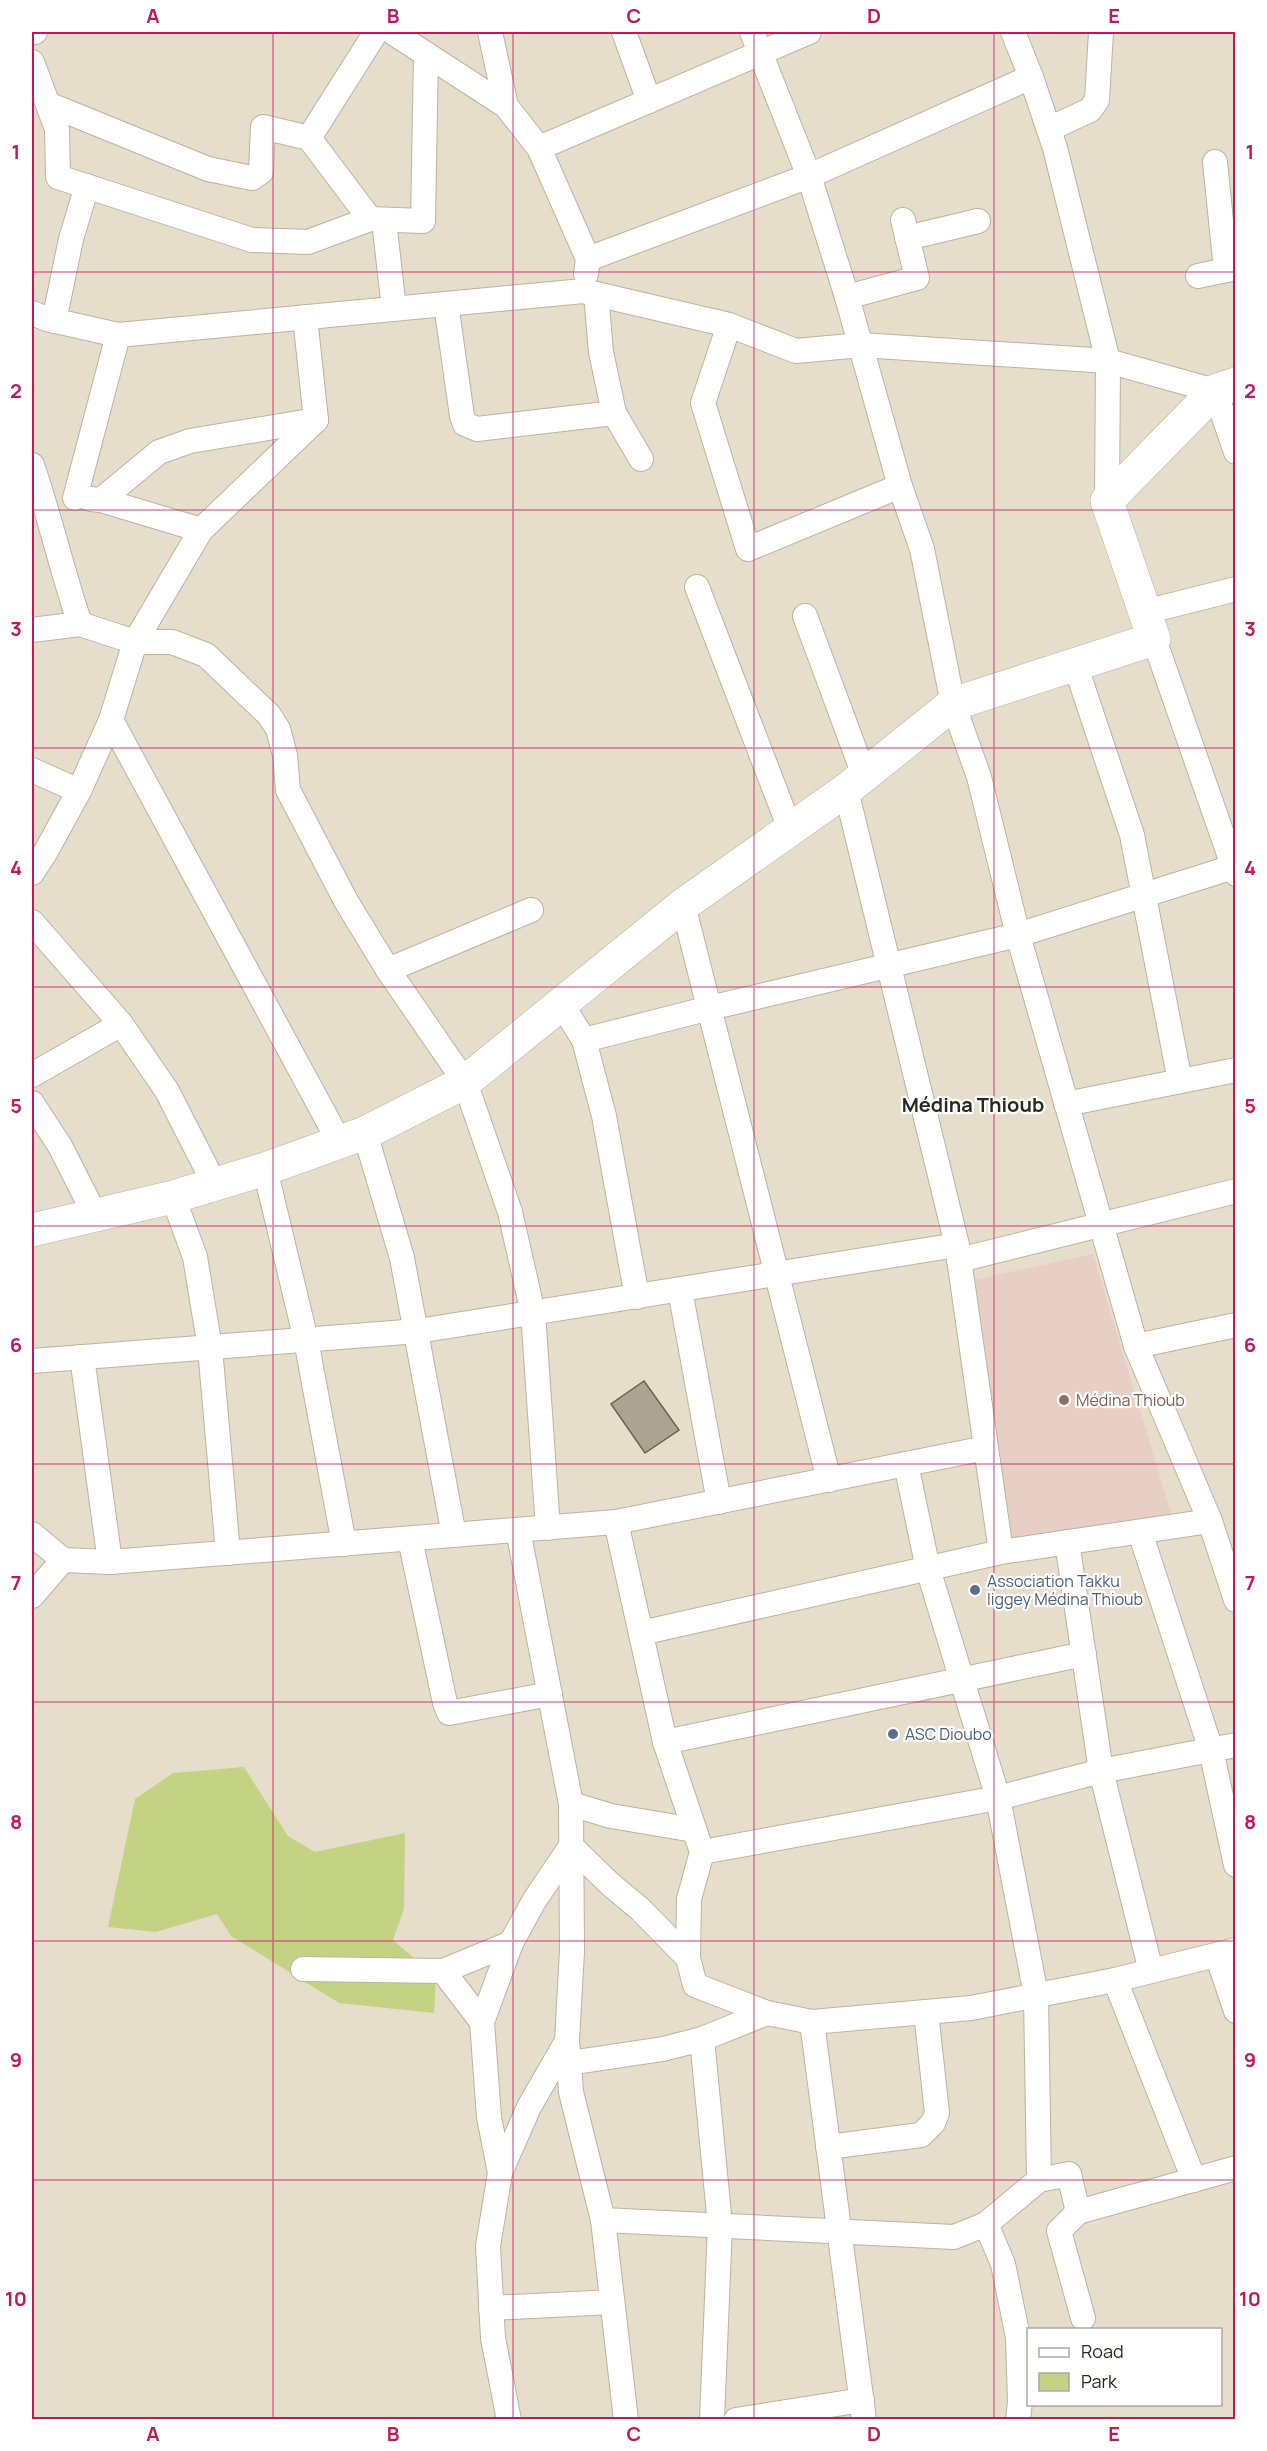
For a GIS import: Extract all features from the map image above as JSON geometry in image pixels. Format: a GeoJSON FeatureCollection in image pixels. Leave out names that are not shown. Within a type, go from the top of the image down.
{"type":"FeatureCollection","features":[{"type":"Feature","properties":{"kind":"street"},"geometry":{"type":"LineString","coordinates":[[309,138],[376,32]]}},
{"type":"Feature","properties":{"kind":"street"},"geometry":{"type":"LineString","coordinates":[[392,32],[506,106],[539,148],[588,259],[589,292],[614,413],[641,459]]}},
{"type":"Feature","properties":{"kind":"street"},"geometry":{"type":"LineString","coordinates":[[490,32],[506,106]]}},
{"type":"Feature","properties":{"kind":"street"},"geometry":{"type":"LineString","coordinates":[[624,32],[649,101]]}},
{"type":"Feature","properties":{"kind":"street"},"geometry":{"type":"LineString","coordinates":[[539,148],[649,101],[756,42],[809,32]]}},
{"type":"Feature","properties":{"kind":"street"},"geometry":{"type":"LineString","coordinates":[[584,1040],[1018,935],[1234,871],[1107,501],[1107,360],[1049,129],[1013,32]]}},
{"type":"Feature","properties":{"kind":"street"},"geometry":{"type":"LineString","coordinates":[[1049,129],[1090,110],[1097,100],[1101,32]]}},
{"type":"Feature","properties":{"kind":"street"},"geometry":{"type":"LineString","coordinates":[[756,42],[809,176],[847,297],[900,486],[922,549],[953,704],[979,777],[1018,935],[1136,1347],[1210,1521],[1236,1600]]}},
{"type":"Feature","properties":{"kind":"street"},"geometry":{"type":"LineString","coordinates":[[32,62],[57,129],[58,177],[252,240],[308,242],[377,220],[423,221],[426,54]]}},
{"type":"Feature","properties":{"kind":"street"},"geometry":{"type":"LineString","coordinates":[[588,259],[809,176],[1031,77]]}},
{"type":"Feature","properties":{"kind":"street"},"geometry":{"type":"LineString","coordinates":[[48,104],[208,169],[252,178],[261,172],[261,129],[309,138],[377,220],[394,309]]}},
{"type":"Feature","properties":{"kind":"street"},"geometry":{"type":"LineString","coordinates":[[1198,276],[1231,269],[1215,162]]}},
{"type":"Feature","properties":{"kind":"street"},"geometry":{"type":"LineString","coordinates":[[87,186],[71,239],[41,320],[118,335],[589,292],[729,325],[796,351],[861,345],[1107,360],[1225,387]]}},
{"type":"Feature","properties":{"kind":"street"},"geometry":{"type":"LineString","coordinates":[[847,297],[917,278],[905,229],[978,221]]}},
{"type":"Feature","properties":{"kind":"street"},"geometry":{"type":"LineString","coordinates":[[446,304],[465,424],[477,429],[614,413]]}},
{"type":"Feature","properties":{"kind":"street"},"geometry":{"type":"LineString","coordinates":[[305,317],[316,420]]}},
{"type":"Feature","properties":{"kind":"street"},"geometry":{"type":"LineString","coordinates":[[729,325],[703,403],[748,549],[900,486]]}},
{"type":"Feature","properties":{"kind":"street"},"geometry":{"type":"LineString","coordinates":[[75,498],[118,335]]}},
{"type":"Feature","properties":{"kind":"street"},"geometry":{"type":"LineString","coordinates":[[1225,387],[1236,452]]}},
{"type":"Feature","properties":{"kind":"street"},"geometry":{"type":"LineString","coordinates":[[1107,501],[1225,387]]}},
{"type":"Feature","properties":{"kind":"street"},"geometry":{"type":"LineString","coordinates":[[101,500],[159,452],[190,441],[316,420]]}},
{"type":"Feature","properties":{"kind":"street"},"geometry":{"type":"LineString","coordinates":[[32,873],[79,791],[111,720],[135,642],[201,530],[316,420]]}},
{"type":"Feature","properties":{"kind":"street"},"geometry":{"type":"LineString","coordinates":[[32,465],[47,508],[80,624]]}},
{"type":"Feature","properties":{"kind":"street"},"geometry":{"type":"LineString","coordinates":[[47,508],[75,498],[101,500],[201,530]]}},
{"type":"Feature","properties":{"kind":"street"},"geometry":{"type":"LineString","coordinates":[[697,587],[790,829]]}},
{"type":"Feature","properties":{"kind":"street"},"geometry":{"type":"LineString","coordinates":[[32,1230],[173,1197],[265,1169],[352,1138],[465,1082],[684,905],[855,782],[953,704],[1075,664],[1150,625],[1236,589]]}},
{"type":"Feature","properties":{"kind":"street"},"geometry":{"type":"LineString","coordinates":[[805,616],[855,782],[888,966],[958,1253],[1002,1552]]}},
{"type":"Feature","properties":{"kind":"street"},"geometry":{"type":"LineString","coordinates":[[32,630],[80,624],[135,642],[172,642],[206,656],[269,715],[278,729],[285,755],[288,790],[346,901],[388,970],[465,1082],[510,1212],[533,1313],[548,1528]]}},
{"type":"Feature","properties":{"kind":"street"},"geometry":{"type":"LineString","coordinates":[[1075,664],[1131,835],[1145,896],[1180,1081]]}},
{"type":"Feature","properties":{"kind":"street"},"geometry":{"type":"LineString","coordinates":[[111,720],[352,1138],[402,1258],[418,1332],[454,1535]]}},
{"type":"Feature","properties":{"kind":"street"},"geometry":{"type":"LineString","coordinates":[[32,770],[79,791]]}},
{"type":"Feature","properties":{"kind":"street"},"geometry":{"type":"LineString","coordinates":[[684,905],[829,1479]]}},
{"type":"Feature","properties":{"kind":"street"},"geometry":{"type":"LineString","coordinates":[[388,970],[531,910]]}},
{"type":"Feature","properties":{"kind":"street"},"geometry":{"type":"LineString","coordinates":[[32,922],[120,1024],[167,1091],[215,1185]]}},
{"type":"Feature","properties":{"kind":"street"},"geometry":{"type":"LineString","coordinates":[[562,1005],[584,1040],[604,1116],[637,1297]]}},
{"type":"Feature","properties":{"kind":"street"},"geometry":{"type":"LineString","coordinates":[[32,1075],[120,1024]]}},
{"type":"Feature","properties":{"kind":"street"},"geometry":{"type":"LineString","coordinates":[[1066,1104],[1236,1070]]}},
{"type":"Feature","properties":{"kind":"street"},"geometry":{"type":"LineString","coordinates":[[32,1103],[60,1146],[95,1215]]}},
{"type":"Feature","properties":{"kind":"street"},"geometry":{"type":"LineString","coordinates":[[265,1169],[306,1340],[344,1544]]}},
{"type":"Feature","properties":{"kind":"street"},"geometry":{"type":"LineString","coordinates":[[32,1359],[82,1358],[418,1332],[778,1274],[958,1253],[1100,1225],[1236,1191]]}},
{"type":"Feature","properties":{"kind":"street"},"geometry":{"type":"LineString","coordinates":[[173,1197],[195,1257],[210,1348],[228,1553]]}},
{"type":"Feature","properties":{"kind":"street"},"geometry":{"type":"LineString","coordinates":[[680,1290],[719,1502]]}},
{"type":"Feature","properties":{"kind":"street"},"geometry":{"type":"LineString","coordinates":[[1136,1347],[1236,1325]]}},
{"type":"Feature","properties":{"kind":"street"},"geometry":{"type":"LineString","coordinates":[[82,1358],[110,1562]]}},
{"type":"Feature","properties":{"kind":"street"},"geometry":{"type":"LineString","coordinates":[[32,1534],[63,1560],[110,1562],[616,1522],[986,1448]]}},
{"type":"Feature","properties":{"kind":"street"},"geometry":{"type":"LineString","coordinates":[[906,1464],[928,1569],[998,1798],[1036,1995],[1039,2180]]}},
{"type":"Feature","properties":{"kind":"street"},"geometry":{"type":"LineString","coordinates":[[641,1634],[1002,1552],[1210,1521]]}},
{"type":"Feature","properties":{"kind":"street"},"geometry":{"type":"LineString","coordinates":[[616,1522],[665,1742],[698,1841],[689,1899],[688,1958],[695,1984],[767,2013],[812,2022],[971,2008],[1115,1980],[1226,1952],[1236,2011]]}},
{"type":"Feature","properties":{"kind":"street"},"geometry":{"type":"LineString","coordinates":[[518,1530],[571,1804],[572,1951],[568,2052],[571,2092],[603,2220],[626,2420]]}},
{"type":"Feature","properties":{"kind":"street"},"geometry":{"type":"LineString","coordinates":[[1140,1532],[1211,1750],[1236,1865]]}},
{"type":"Feature","properties":{"kind":"street"},"geometry":{"type":"LineString","coordinates":[[410,1539],[449,1713],[550,1694]]}},
{"type":"Feature","properties":{"kind":"street"},"geometry":{"type":"LineString","coordinates":[[1067,1542],[1101,1771],[1151,1971]]}},
{"type":"Feature","properties":{"kind":"street"},"geometry":{"type":"LineString","coordinates":[[32,1596],[63,1560]]}},
{"type":"Feature","properties":{"kind":"street"},"geometry":{"type":"LineString","coordinates":[[665,1742],[1084,1654]]}},
{"type":"Feature","properties":{"kind":"street"},"geometry":{"type":"LineString","coordinates":[[571,1804],[698,1841],[998,1798],[1101,1771],[1236,1745]]}},
{"type":"Feature","properties":{"kind":"street"},"geometry":{"type":"LineString","coordinates":[[500,2173],[489,2117],[482,2022],[511,1943],[534,1901],[571,1846]]}},
{"type":"Feature","properties":{"kind":"street"},"geometry":{"type":"LineString","coordinates":[[571,1846],[610,1884],[640,1908],[688,1958]]}},
{"type":"Feature","properties":{"kind":"street"},"geometry":{"type":"LineString","coordinates":[[303,1969],[443,1971],[511,1943]]}},
{"type":"Feature","properties":{"kind":"street"},"geometry":{"type":"LineString","coordinates":[[443,1971],[482,2022]]}},
{"type":"Feature","properties":{"kind":"street"},"geometry":{"type":"LineString","coordinates":[[1115,1980],[1194,2180]]}},
{"type":"Feature","properties":{"kind":"street"},"geometry":{"type":"LineString","coordinates":[[828,2147],[921,2135],[933,2123],[937,2113],[926,2012]]}},
{"type":"Feature","properties":{"kind":"street"},"geometry":{"type":"LineString","coordinates":[[568,2052],[663,2049],[702,2039],[767,2013]]}},
{"type":"Feature","properties":{"kind":"street"},"geometry":{"type":"LineString","coordinates":[[749,2418],[863,2410],[812,2022]]}},
{"type":"Feature","properties":{"kind":"street"},"geometry":{"type":"LineString","coordinates":[[702,2039],[720,2225],[712,2420]]}},
{"type":"Feature","properties":{"kind":"street"},"geometry":{"type":"LineString","coordinates":[[509,2420],[493,2338],[488,2246],[500,2173],[529,2107],[568,2052]]}},
{"type":"Feature","properties":{"kind":"street"},"geometry":{"type":"LineString","coordinates":[[1083,2318],[1059,2231],[1078,2212],[1236,2168]]}},
{"type":"Feature","properties":{"kind":"street"},"geometry":{"type":"LineString","coordinates":[[603,2220],[954,2237],[986,2224],[1039,2180],[1069,2174],[1078,2212]]}},
{"type":"Feature","properties":{"kind":"street"},"geometry":{"type":"LineString","coordinates":[[986,2224],[1003,2264],[1018,2337],[1020,2402],[1018,2420]]}},
{"type":"Feature","properties":{"kind":"street"},"geometry":{"type":"LineString","coordinates":[[491,2308],[612,2302]]}},
{"type":"Feature","properties":{"kind":"shaded area","name":"Médina Thioub"},"geometry":{"type":"Polygon","coordinates":[[[1093,1254],[1173,1520],[1013,1544],[973,1280],[1093,1254]]]}},
{"type":"Feature","properties":{"kind":"green space"},"geometry":{"type":"Polygon","coordinates":[[[244,1767],[288,1836],[315,1852],[405,1833],[404,1909],[393,1940],[436,1977],[434,2013],[339,2003],[231,1936],[217,1914],[156,1932],[108,1927],[135,1799],[173,1773],[244,1767]]]}},
{"type":"Feature","properties":{"kind":"building"},"geometry":{"type":"Polygon","coordinates":[[[644,1381],[679,1430],[645,1453],[611,1404],[644,1381]]]}},
{"type":"Feature","properties":{"kind":"place","name":"Médina Thioub"},"geometry":{"type":"Point","coordinates":[1064,1400]}},
{"type":"Feature","properties":{"kind":"place","name":"Association Takku liggey Médina Thioub"},"geometry":{"type":"Point","coordinates":[975,1590]}},
{"type":"Feature","properties":{"kind":"place","name":"ASC Dioubo"},"geometry":{"type":"Point","coordinates":[893,1734]}},
{"type":"Feature","properties":{"kind":"district","name":"Médina Thioub"},"geometry":{"type":"Point","coordinates":[973,1105]}}]}
